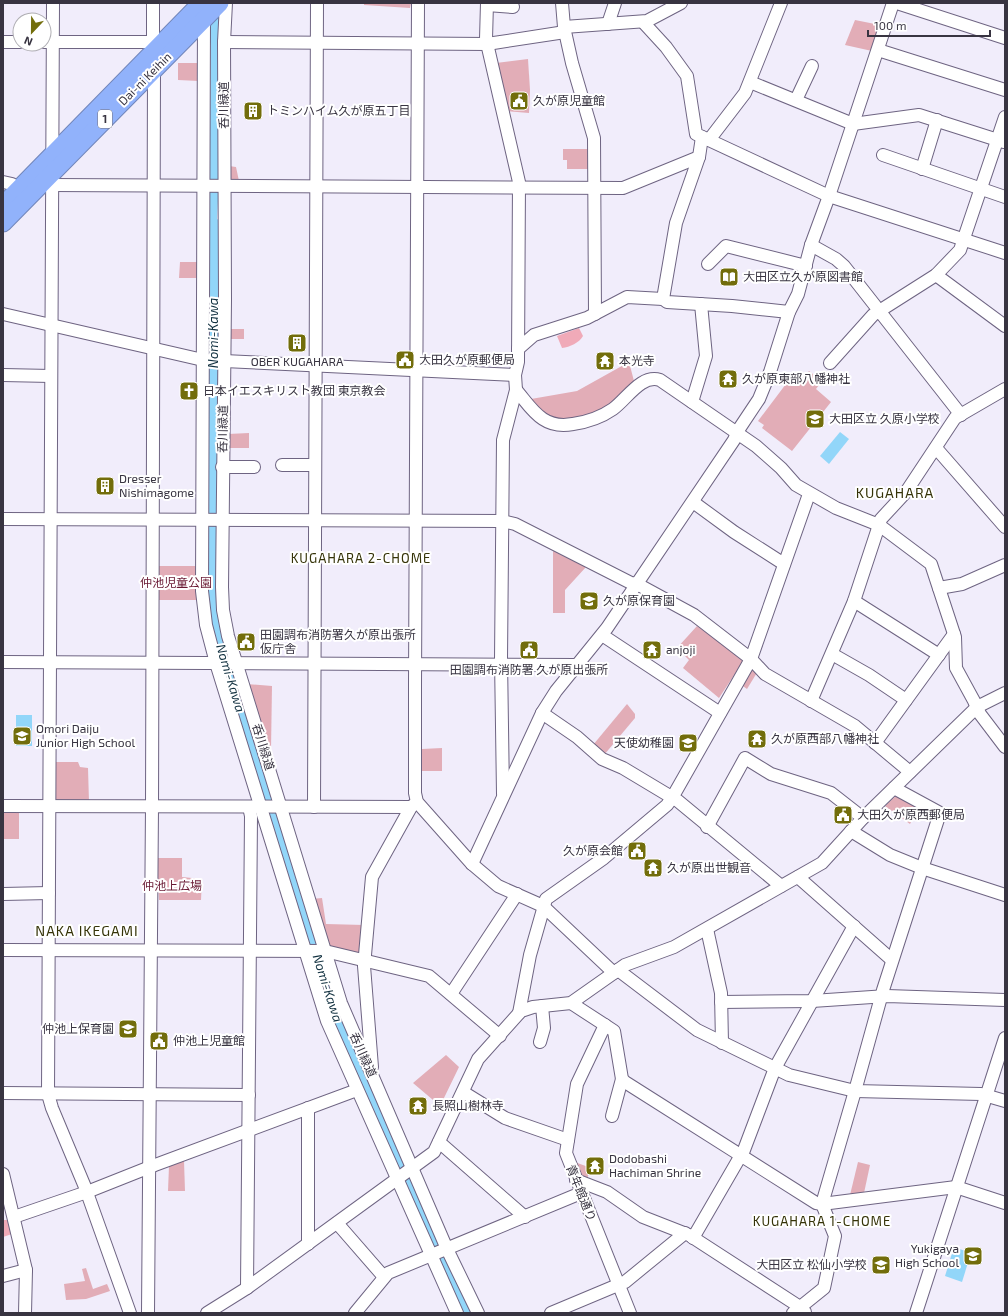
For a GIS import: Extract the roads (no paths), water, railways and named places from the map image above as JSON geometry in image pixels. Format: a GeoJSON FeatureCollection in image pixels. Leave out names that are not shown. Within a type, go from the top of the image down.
{"type":"FeatureCollection","features":[{"type":"Feature","properties":{"kind":"highway","name":"Dai-ni Keihin"},"geometry":{"type":"LineString","coordinates":[[3,205],[10,186],[52,156],[155,44],[220,3]]}},
{"type":"Feature","properties":{"kind":"highway","name":"Dai-ni Keihin"},"geometry":{"type":"LineString","coordinates":[[3,223],[52,179],[154,69],[204,12]]}},
{"type":"Feature","properties":{"kind":"street"},"geometry":{"type":"LineString","coordinates":[[52,42],[155,44],[153,3]]}},
{"type":"Feature","properties":{"kind":"street","name":"呑川緑道"},"geometry":{"type":"LineString","coordinates":[[226,3],[224,42],[222,519],[223,610],[228,636],[341,1003],[411,1168],[439,1252],[478,1313]]}},
{"type":"Feature","properties":{"kind":"street"},"geometry":{"type":"LineString","coordinates":[[314,807],[316,366],[315,186],[317,3]]}},
{"type":"Feature","properties":{"kind":"street"},"geometry":{"type":"LineString","coordinates":[[373,1077],[364,960],[372,877],[414,804],[415,793],[418,3]]}},
{"type":"Feature","properties":{"kind":"street"},"geometry":{"type":"LineString","coordinates":[[562,3],[564,30],[594,138],[593,188],[595,314]]}},
{"type":"Feature","properties":{"kind":"street"},"geometry":{"type":"LineString","coordinates":[[608,24],[615,3]]}},
{"type":"Feature","properties":{"kind":"street"},"geometry":{"type":"LineString","coordinates":[[224,42],[487,44],[564,30],[608,24],[643,22],[681,3]]}},
{"type":"Feature","properties":{"kind":"street"},"geometry":{"type":"LineString","coordinates":[[663,299],[676,222],[705,138],[739,103],[750,82],[781,3]]}},
{"type":"Feature","properties":{"kind":"street"},"geometry":{"type":"LineString","coordinates":[[472,864],[542,713],[556,691],[602,635],[638,584],[759,399],[770,372],[789,312],[798,294],[811,245],[829,196],[893,3]]}},
{"type":"Feature","properties":{"kind":"street"},"geometry":{"type":"LineString","coordinates":[[897,3],[1005,38]]}},
{"type":"Feature","properties":{"kind":"street"},"geometry":{"type":"LineString","coordinates":[[503,797],[501,664],[503,440],[516,390],[515,375],[518,362],[519,187],[487,44],[487,4],[514,7]]}},
{"type":"Feature","properties":{"kind":"street"},"geometry":{"type":"LineString","coordinates":[[204,12],[205,360],[202,591],[206,625],[257,807],[306,950],[327,1021],[398,1178],[439,1252],[457,1313]]}},
{"type":"Feature","properties":{"kind":"street"},"geometry":{"type":"LineString","coordinates":[[643,22],[666,47],[687,76],[696,134],[829,196],[1005,253]]}},
{"type":"Feature","properties":{"kind":"street"},"geometry":{"type":"LineString","coordinates":[[878,50],[1005,90]]}},
{"type":"Feature","properties":{"kind":"street"},"geometry":{"type":"LineString","coordinates":[[48,52],[52,156],[51,325],[54,519],[50,662],[48,1094],[52,1108],[87,1192],[130,1313]]}},
{"type":"Feature","properties":{"kind":"street"},"geometry":{"type":"LineString","coordinates":[[796,100],[812,66]]}},
{"type":"Feature","properties":{"kind":"street"},"geometry":{"type":"LineString","coordinates":[[148,1313],[152,807],[151,662],[154,69]]}},
{"type":"Feature","properties":{"kind":"street"},"geometry":{"type":"LineString","coordinates":[[750,82],[853,124],[919,115],[1001,141]]}},
{"type":"Feature","properties":{"kind":"street"},"geometry":{"type":"LineString","coordinates":[[830,362],[873,314],[879,312],[936,275],[960,250],[981,189],[1001,141],[1005,117]]}},
{"type":"Feature","properties":{"kind":"street"},"geometry":{"type":"LineString","coordinates":[[922,169],[937,120]]}},
{"type":"Feature","properties":{"kind":"street"},"geometry":{"type":"LineString","coordinates":[[882,155],[1005,197]]}},
{"type":"Feature","properties":{"kind":"street"},"geometry":{"type":"LineString","coordinates":[[52,179],[153,186],[624,188],[699,157]]}},
{"type":"Feature","properties":{"kind":"street"},"geometry":{"type":"LineString","coordinates":[[811,245],[836,259],[844,266],[961,415]]}},
{"type":"Feature","properties":{"kind":"street"},"geometry":{"type":"LineString","coordinates":[[708,264],[726,246],[806,266]]}},
{"type":"Feature","properties":{"kind":"street"},"geometry":{"type":"LineString","coordinates":[[936,275],[1005,326]]}},
{"type":"Feature","properties":{"kind":"street"},"geometry":{"type":"LineString","coordinates":[[518,349],[534,335],[595,314],[627,298],[663,299],[667,302],[789,312]]}},
{"type":"Feature","properties":{"kind":"street"},"geometry":{"type":"LineString","coordinates":[[692,402],[706,356],[701,304]]}},
{"type":"Feature","properties":{"kind":"street"},"geometry":{"type":"LineString","coordinates":[[3,314],[205,360],[515,375]]}},
{"type":"Feature","properties":{"kind":"street"},"geometry":{"type":"LineString","coordinates":[[3,375],[52,376]]}},
{"type":"Feature","properties":{"kind":"street"},"geometry":{"type":"LineString","coordinates":[[516,390],[542,418],[558,425],[590,422],[613,409],[642,382],[652,378],[660,380],[756,446],[796,485],[809,494],[836,508],[879,525],[931,564],[954,634],[956,668],[980,714],[1005,747]]}},
{"type":"Feature","properties":{"kind":"street"},"geometry":{"type":"LineString","coordinates":[[811,701],[854,601],[881,519],[906,492],[955,418],[1005,388]]}},
{"type":"Feature","properties":{"kind":"street"},"geometry":{"type":"LineString","coordinates":[[936,448],[1005,526]]}},
{"type":"Feature","properties":{"kind":"street"},"geometry":{"type":"LineString","coordinates":[[282,465],[315,465]]}},
{"type":"Feature","properties":{"kind":"street"},"geometry":{"type":"LineString","coordinates":[[222,467],[254,466]]}},
{"type":"Feature","properties":{"kind":"street"},"geometry":{"type":"LineString","coordinates":[[519,1013],[530,955],[546,899],[604,858],[667,805],[672,798],[751,659],[809,494]]}},
{"type":"Feature","properties":{"kind":"street"},"geometry":{"type":"LineString","coordinates":[[693,502],[734,532],[784,564]]}},
{"type":"Feature","properties":{"kind":"street"},"geometry":{"type":"LineString","coordinates":[[3,519],[315,519],[502,521],[515,524],[631,583],[638,584],[694,615],[751,659],[765,674],[855,726],[910,772]]}},
{"type":"Feature","properties":{"kind":"street"},"geometry":{"type":"LineString","coordinates":[[939,588],[962,584],[1005,565]]}},
{"type":"Feature","properties":{"kind":"street"},"geometry":{"type":"LineString","coordinates":[[854,601],[938,655]]}},
{"type":"Feature","properties":{"kind":"street"},"geometry":{"type":"LineString","coordinates":[[875,743],[954,634]]}},
{"type":"Feature","properties":{"kind":"street"},"geometry":{"type":"LineString","coordinates":[[602,635],[720,713]]}},
{"type":"Feature","properties":{"kind":"street"},"geometry":{"type":"LineString","coordinates":[[832,654],[869,675],[906,700]]}},
{"type":"Feature","properties":{"kind":"street"},"geometry":{"type":"LineString","coordinates":[[3,662],[235,662],[314,664],[576,665]]}},
{"type":"Feature","properties":{"kind":"street"},"geometry":{"type":"LineString","coordinates":[[207,1313],[247,1288],[434,1152],[478,1059],[519,1013],[526,1008],[571,1003],[629,963],[674,947],[822,863],[863,818],[977,707],[1005,693]]}},
{"type":"Feature","properties":{"kind":"street"},"geometry":{"type":"LineString","coordinates":[[542,713],[577,737],[602,759],[622,768],[672,798],[781,886]]}},
{"type":"Feature","properties":{"kind":"street"},"geometry":{"type":"LineString","coordinates":[[707,827],[745,758],[771,774],[831,793],[863,818]]}},
{"type":"Feature","properties":{"kind":"street"},"geometry":{"type":"LineString","coordinates":[[576,1180],[607,1192],[643,1217],[689,1235],[800,1311],[824,1288],[835,1236],[822,1204],[856,1091],[892,960],[940,813],[894,788]]}},
{"type":"Feature","properties":{"kind":"street"},"geometry":{"type":"LineString","coordinates":[[3,806],[314,807],[414,804],[472,864],[498,886],[544,906],[616,972],[697,1030],[789,1075],[856,1091],[986,1095],[1005,1101]]}},
{"type":"Feature","properties":{"kind":"street"},"geometry":{"type":"LineString","coordinates":[[247,1288],[251,816],[257,807]]}},
{"type":"Feature","properties":{"kind":"street"},"geometry":{"type":"LineString","coordinates":[[851,831],[890,855],[922,868],[1005,895]]}},
{"type":"Feature","properties":{"kind":"street"},"geometry":{"type":"LineString","coordinates":[[798,877],[892,960]]}},
{"type":"Feature","properties":{"kind":"street"},"geometry":{"type":"LineString","coordinates":[[3,894],[49,893]]}},
{"type":"Feature","properties":{"kind":"street"},"geometry":{"type":"LineString","coordinates":[[451,994],[517,894]]}},
{"type":"Feature","properties":{"kind":"street"},"geometry":{"type":"LineString","coordinates":[[552,1313],[625,1282],[689,1235],[740,1155],[775,1068],[854,926]]}},
{"type":"Feature","properties":{"kind":"street"},"geometry":{"type":"LineString","coordinates":[[707,929],[721,993],[722,1042]]}},
{"type":"Feature","properties":{"kind":"street"},"geometry":{"type":"LineString","coordinates":[[3,950],[324,951],[429,976],[500,1036]]}},
{"type":"Feature","properties":{"kind":"street"},"geometry":{"type":"LineString","coordinates":[[721,1002],[812,1001],[882,996],[1005,1000]]}},
{"type":"Feature","properties":{"kind":"street"},"geometry":{"type":"LineString","coordinates":[[571,1003],[614,1030],[622,1079],[612,1116]]}},
{"type":"Feature","properties":{"kind":"street"},"geometry":{"type":"LineString","coordinates":[[540,1042],[544,1028],[542,1006]]}},
{"type":"Feature","properties":{"kind":"street","name":"青年館通り"},"geometry":{"type":"LineString","coordinates":[[605,1025],[577,1084],[566,1153],[630,1313]]}},
{"type":"Feature","properties":{"kind":"street"},"geometry":{"type":"LineString","coordinates":[[916,1313],[986,1095],[1004,1046]]}},
{"type":"Feature","properties":{"kind":"street"},"geometry":{"type":"LineString","coordinates":[[622,1079],[816,1203],[822,1204],[956,1187],[1005,1203]]}},
{"type":"Feature","properties":{"kind":"street"},"geometry":{"type":"LineString","coordinates":[[14,1218],[357,1090]]}},
{"type":"Feature","properties":{"kind":"street"},"geometry":{"type":"LineString","coordinates":[[463,1092],[505,1118],[568,1140]]}},
{"type":"Feature","properties":{"kind":"street"},"geometry":{"type":"LineString","coordinates":[[3,1093],[249,1095]]}},
{"type":"Feature","properties":{"kind":"street"},"geometry":{"type":"LineString","coordinates":[[308,1108],[308,1244]]}},
{"type":"Feature","properties":{"kind":"street"},"geometry":{"type":"LineString","coordinates":[[439,1142],[524,1217]]}},
{"type":"Feature","properties":{"kind":"street"},"geometry":{"type":"LineString","coordinates":[[3,1174],[26,1270],[25,1313]]}},
{"type":"Feature","properties":{"kind":"street"},"geometry":{"type":"LineString","coordinates":[[355,1313],[388,1273],[581,1193]]}},
{"type":"Feature","properties":{"kind":"street"},"geometry":{"type":"LineString","coordinates":[[337,1223],[384,1277]]}},
{"type":"Feature","properties":{"kind":"street"},"geometry":{"type":"LineString","coordinates":[[3,1276],[26,1270]]}},
{"type":"Feature","properties":{"kind":"water","name":"Nomi-Kawa"},"geometry":{"type":"Polygon","coordinates":[[[209,3],[221,3],[219,45],[218,183],[221,200],[218,201],[217,219],[220,221],[218,313],[220,314],[220,609],[324,951],[477,1313],[461,1313],[332,1021],[208,623],[206,468],[210,287],[208,287],[211,45],[208,37],[209,3]]]}},
{"type":"Feature","properties":{"kind":"water"},"geometry":{"type":"Polygon","coordinates":[[[840,432],[849,439],[829,464],[820,456],[840,432]]]}},
{"type":"Feature","properties":{"kind":"water"},"geometry":{"type":"Polygon","coordinates":[[[16,715],[32,715],[32,746],[16,746],[16,715]]]}},
{"type":"Feature","properties":{"kind":"water"},"geometry":{"type":"Polygon","coordinates":[[[954,1247],[971,1253],[962,1282],[945,1276],[954,1247]]]}},
{"type":"Feature","properties":{"kind":"place","name":"久が原児童館"},"geometry":{"type":"Point","coordinates":[519,101]}},
{"type":"Feature","properties":{"kind":"place","name":"トミンハイム久が原五丁目"},"geometry":{"type":"Point","coordinates":[253,111]}},
{"type":"Feature","properties":{"kind":"place","name":"大田区立久が原図書館"},"geometry":{"type":"Point","coordinates":[729,277]}},
{"type":"Feature","properties":{"kind":"place","name":"OBER KUGAHARA"},"geometry":{"type":"Point","coordinates":[297,343]}},
{"type":"Feature","properties":{"kind":"place","name":"大田久が原郵便局"},"geometry":{"type":"Point","coordinates":[405,360]}},
{"type":"Feature","properties":{"kind":"place","name":"本光寺"},"geometry":{"type":"Point","coordinates":[605,361]}},
{"type":"Feature","properties":{"kind":"place","name":"久が原東部八幡神社"},"geometry":{"type":"Point","coordinates":[728,379]}},
{"type":"Feature","properties":{"kind":"place","name":"日本イエスキリスト教団 東京教会"},"geometry":{"type":"Point","coordinates":[189,391]}},
{"type":"Feature","properties":{"kind":"place","name":"大田区立 久原小学校"},"geometry":{"type":"Point","coordinates":[815,419]}},
{"type":"Feature","properties":{"kind":"place","name":"Dresser Nishimagome"},"geometry":{"type":"Point","coordinates":[105,486]}},
{"type":"Feature","properties":{"kind":"place","name":"久が原保育園"},"geometry":{"type":"Point","coordinates":[589,601]}},
{"type":"Feature","properties":{"kind":"place","name":"田園調布消防署久が原出張所 仮庁舎"},"geometry":{"type":"Point","coordinates":[246,642]}},
{"type":"Feature","properties":{"kind":"place","name":"田園調布消防署 久が原出張所"},"geometry":{"type":"Point","coordinates":[529,650]}},
{"type":"Feature","properties":{"kind":"place","name":"anjoji"},"geometry":{"type":"Point","coordinates":[652,650]}},
{"type":"Feature","properties":{"kind":"place","name":"Omori Daiju Junior High School"},"geometry":{"type":"Point","coordinates":[22,736]}},
{"type":"Feature","properties":{"kind":"place","name":"久が原西部八幡神社"},"geometry":{"type":"Point","coordinates":[757,739]}},
{"type":"Feature","properties":{"kind":"place","name":"天使幼稚園"},"geometry":{"type":"Point","coordinates":[688,743]}},
{"type":"Feature","properties":{"kind":"place","name":"大田久が原西郵便局"},"geometry":{"type":"Point","coordinates":[843,815]}},
{"type":"Feature","properties":{"kind":"place","name":"久が原会館"},"geometry":{"type":"Point","coordinates":[637,851]}},
{"type":"Feature","properties":{"kind":"place","name":"久が原出世観音"},"geometry":{"type":"Point","coordinates":[653,868]}},
{"type":"Feature","properties":{"kind":"place","name":"仲池上保育園"},"geometry":{"type":"Point","coordinates":[128,1029]}},
{"type":"Feature","properties":{"kind":"place","name":"仲池上児童館"},"geometry":{"type":"Point","coordinates":[159,1041]}},
{"type":"Feature","properties":{"kind":"place","name":"長照山樹林寺"},"geometry":{"type":"Point","coordinates":[418,1106]}},
{"type":"Feature","properties":{"kind":"place","name":"Dodobashi Hachiman Shrine"},"geometry":{"type":"Point","coordinates":[595,1166]}},
{"type":"Feature","properties":{"kind":"place","name":"Yukigaya High School"},"geometry":{"type":"Point","coordinates":[973,1256]}},
{"type":"Feature","properties":{"kind":"place","name":"大田区立 松仙小学校"},"geometry":{"type":"Point","coordinates":[881,1265]}},
{"type":"Feature","properties":{"kind":"district","name":"KUGAHARA"},"geometry":{"type":"Point","coordinates":[895,493]}},
{"type":"Feature","properties":{"kind":"district","name":"KUGAHARA 2-CHOME"},"geometry":{"type":"Point","coordinates":[361,558]}},
{"type":"Feature","properties":{"kind":"district","name":"NAKA IKEGAMI"},"geometry":{"type":"Point","coordinates":[87,931]}},
{"type":"Feature","properties":{"kind":"district","name":"KUGAHARA 1-CHOME"},"geometry":{"type":"Point","coordinates":[822,1221]}},
{"type":"Feature","properties":{"kind":"park label","name":"仲池児童公園"},"geometry":{"type":"Point","coordinates":[176,583]}},
{"type":"Feature","properties":{"kind":"park label","name":"仲池上広場"},"geometry":{"type":"Point","coordinates":[172,886]}}]}
